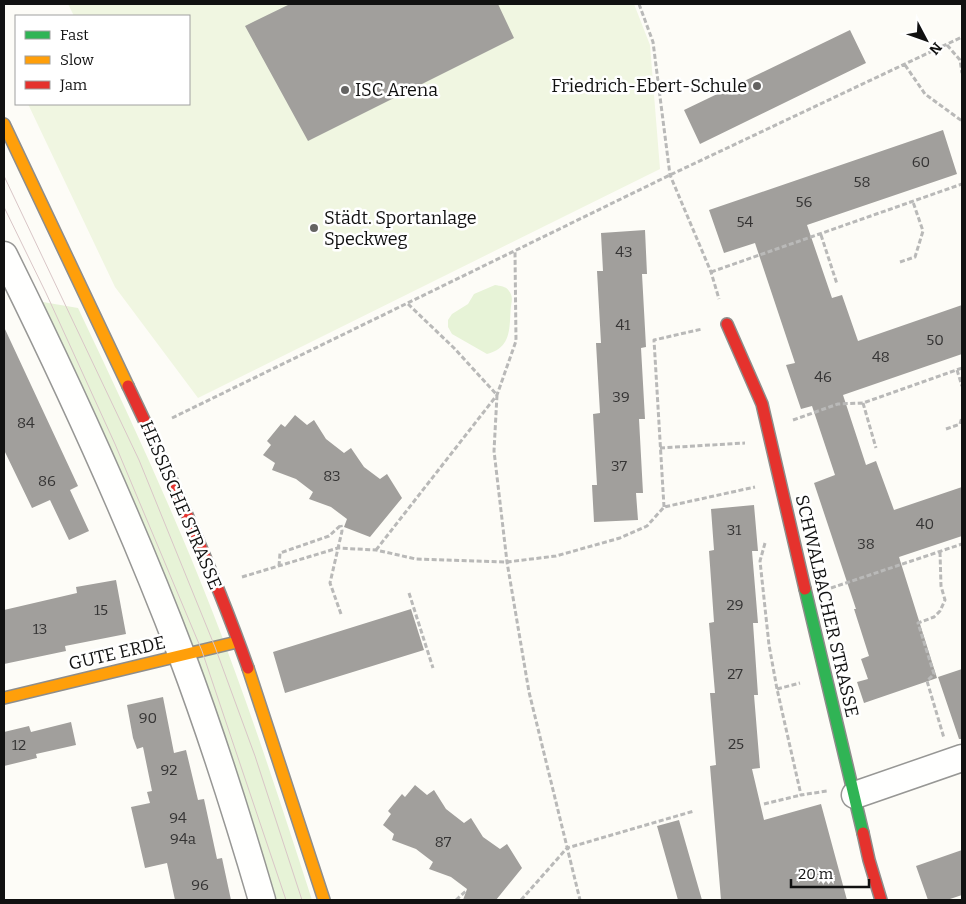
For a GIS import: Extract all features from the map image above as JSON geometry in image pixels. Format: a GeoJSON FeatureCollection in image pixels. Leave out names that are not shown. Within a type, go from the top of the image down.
{"type":"FeatureCollection","features":[{"type":"Feature","properties":{"kind":"street","name":"HESSISCHE STRASSE"},"geometry":{"type":"LineString","coordinates":[[4,124],[149,429],[216,586],[291,795],[324,900]]}},
{"type":"Feature","properties":{"kind":"street"},"geometry":{"type":"LineString","coordinates":[[4,255],[94,441],[182,656],[229,789],[262,900]]}},
{"type":"Feature","properties":{"kind":"street","name":"SCHWALBACHER STRASSE"},"geometry":{"type":"LineString","coordinates":[[727,324],[762,404],[869,860],[881,900]]}},
{"type":"Feature","properties":{"kind":"street","name":"GUTE ERDE"},"geometry":{"type":"LineString","coordinates":[[4,698],[237,642]]}},
{"type":"Feature","properties":{"kind":"street"},"geometry":{"type":"LineString","coordinates":[[855,795],[957,760]]}},
{"type":"Feature","properties":{"kind":"path"},"geometry":{"type":"LineString","coordinates":[[639,4],[653,42],[670,175],[711,272],[727,324],[654,340],[664,507]]}},
{"type":"Feature","properties":{"kind":"path"},"geometry":{"type":"LineString","coordinates":[[149,429],[670,175],[962,37]]}},
{"type":"Feature","properties":{"kind":"path"},"geometry":{"type":"LineString","coordinates":[[946,45],[961,60],[962,73]]}},
{"type":"Feature","properties":{"kind":"path"},"geometry":{"type":"LineString","coordinates":[[905,65],[925,94],[962,121]]}},
{"type":"Feature","properties":{"kind":"path"},"geometry":{"type":"LineString","coordinates":[[711,272],[962,184]]}},
{"type":"Feature","properties":{"kind":"path"},"geometry":{"type":"LineString","coordinates":[[900,262],[915,257],[923,232],[913,202]]}},
{"type":"Feature","properties":{"kind":"path"},"geometry":{"type":"LineString","coordinates":[[821,234],[837,284]]}},
{"type":"Feature","properties":{"kind":"path"},"geometry":{"type":"LineString","coordinates":[[515,251],[516,341],[497,395],[494,450],[507,562],[529,692],[580,900]]}},
{"type":"Feature","properties":{"kind":"path"},"geometry":{"type":"LineString","coordinates":[[408,304],[454,348],[497,395]]}},
{"type":"Feature","properties":{"kind":"path"},"geometry":{"type":"LineString","coordinates":[[768,428],[838,404],[863,403],[962,368]]}},
{"type":"Feature","properties":{"kind":"path"},"geometry":{"type":"LineString","coordinates":[[957,370],[962,386]]}},
{"type":"Feature","properties":{"kind":"path"},"geometry":{"type":"LineString","coordinates":[[376,550],[497,395]]}},
{"type":"Feature","properties":{"kind":"path"},"geometry":{"type":"LineString","coordinates":[[863,403],[876,448]]}},
{"type":"Feature","properties":{"kind":"path"},"geometry":{"type":"LineString","coordinates":[[946,429],[960,424],[962,417]]}},
{"type":"Feature","properties":{"kind":"path"},"geometry":{"type":"LineString","coordinates":[[660,448],[771,442]]}},
{"type":"Feature","properties":{"kind":"path"},"geometry":{"type":"LineString","coordinates":[[216,586],[338,548],[376,550],[416,559],[507,562],[556,556],[620,538],[647,526],[664,507],[780,481]]}},
{"type":"Feature","properties":{"kind":"path"},"geometry":{"type":"LineString","coordinates":[[279,566],[280,553],[329,536],[341,525],[342,531],[330,583],[341,614]]}},
{"type":"Feature","properties":{"kind":"path"},"geometry":{"type":"LineString","coordinates":[[792,537],[765,542],[760,562],[775,680],[801,796]]}},
{"type":"Feature","properties":{"kind":"path"},"geometry":{"type":"LineString","coordinates":[[806,596],[962,544]]}},
{"type":"Feature","properties":{"kind":"path"},"geometry":{"type":"LineString","coordinates":[[940,552],[941,586],[945,600],[940,611],[934,617],[918,623],[934,674],[927,682],[957,760]]}},
{"type":"Feature","properties":{"kind":"path"},"geometry":{"type":"LineString","coordinates":[[409,593],[433,668]]}},
{"type":"Feature","properties":{"kind":"path"},"geometry":{"type":"LineString","coordinates":[[764,804],[827,791],[855,795]]}},
{"type":"Feature","properties":{"kind":"path"},"geometry":{"type":"LineString","coordinates":[[521,900],[567,848],[694,811]]}},
{"type":"Feature","properties":{"kind":"path"},"geometry":{"type":"LineString","coordinates":[[456,900],[466,891],[462,900]]}},
{"type":"Feature","properties":{"kind":"green space","name":"Städt. Sportanlage Speckweg"},"geometry":{"type":"Polygon","coordinates":[[[68,4],[634,4],[650,45],[660,169],[198,398],[115,287],[28,105],[190,105],[190,15],[74,15],[68,4]]]}},
{"type":"Feature","properties":{"kind":"green space"},"geometry":{"type":"Polygon","coordinates":[[[495,285],[503,286],[511,295],[509,328],[508,335],[501,347],[487,354],[452,334],[448,327],[448,320],[452,314],[468,304],[474,294],[495,285]]]}},
{"type":"Feature","properties":{"kind":"green space"},"geometry":{"type":"Polygon","coordinates":[[[37,301],[78,308],[131,422],[182,536],[227,649],[265,756],[312,900],[276,900],[233,765],[37,301]]]}},
{"type":"Feature","properties":{"kind":"building","name":"ISC Arena"},"geometry":{"type":"Polygon","coordinates":[[[290,4],[498,4],[514,38],[308,141],[245,26],[290,4]]]}},
{"type":"Feature","properties":{"kind":"building"},"geometry":{"type":"Polygon","coordinates":[[[850,30],[866,63],[700,144],[684,110],[850,30]]]}},
{"type":"Feature","properties":{"kind":"building"},"geometry":{"type":"Polygon","coordinates":[[[943,130],[957,174],[807,225],[832,298],[842,295],[858,341],[962,305],[962,354],[843,395],[866,465],[876,461],[894,510],[962,487],[962,536],[899,557],[937,678],[864,703],[857,682],[868,679],[861,659],[869,656],[854,609],[856,609],[814,483],[835,475],[812,406],[801,409],[786,365],[795,363],[755,243],[724,253],[709,210],[943,130]]]}},
{"type":"Feature","properties":{"kind":"building"},"geometry":{"type":"Polygon","coordinates":[[[645,230],[647,274],[642,274],[646,347],[641,348],[645,419],[639,419],[643,493],[636,493],[638,520],[594,522],[592,485],[597,485],[593,414],[600,413],[596,343],[601,343],[597,271],[603,271],[601,233],[645,230]]]}},
{"type":"Feature","properties":{"kind":"building"},"geometry":{"type":"Polygon","coordinates":[[[4,327],[78,486],[70,490],[89,531],[69,540],[50,500],[32,508],[4,450],[4,327]]]}},
{"type":"Feature","properties":{"kind":"building"},"geometry":{"type":"Polygon","coordinates":[[[295,415],[307,425],[314,420],[326,439],[344,453],[351,448],[364,467],[380,479],[387,474],[402,498],[370,537],[344,527],[347,519],[331,507],[309,499],[313,492],[296,479],[272,470],[275,463],[263,455],[271,445],[267,441],[281,424],[285,427],[295,415]]]}},
{"type":"Feature","properties":{"kind":"building"},"geometry":{"type":"Polygon","coordinates":[[[754,505],[758,551],[752,551],[758,623],[753,623],[758,695],[754,695],[760,768],[752,769],[764,820],[821,804],[847,900],[721,900],[710,766],[716,765],[710,693],[715,693],[709,623],[714,622],[709,551],[714,550],[711,509],[754,505]]]}},
{"type":"Feature","properties":{"kind":"building"},"geometry":{"type":"Polygon","coordinates":[[[116,580],[126,634],[65,646],[66,651],[4,664],[4,610],[77,593],[76,587],[116,580]]]}},
{"type":"Feature","properties":{"kind":"building"},"geometry":{"type":"Polygon","coordinates":[[[411,609],[424,650],[285,693],[273,652],[411,609]]]}},
{"type":"Feature","properties":{"kind":"building"},"geometry":{"type":"Polygon","coordinates":[[[962,669],[962,739],[959,739],[938,677],[962,669]]]}},
{"type":"Feature","properties":{"kind":"building"},"geometry":{"type":"Polygon","coordinates":[[[163,697],[174,753],[186,750],[198,800],[204,799],[217,859],[222,858],[231,900],[175,900],[167,863],[145,868],[131,807],[150,803],[147,792],[152,791],[143,747],[137,749],[127,705],[163,697]]]}},
{"type":"Feature","properties":{"kind":"building"},"geometry":{"type":"Polygon","coordinates":[[[71,722],[76,745],[36,754],[37,758],[4,766],[4,732],[29,726],[31,732],[71,722]]]}},
{"type":"Feature","properties":{"kind":"building"},"geometry":{"type":"Polygon","coordinates":[[[415,785],[427,795],[434,790],[446,809],[464,823],[471,818],[483,837],[500,849],[507,844],[522,868],[496,900],[463,900],[467,889],[451,877],[429,869],[433,862],[416,849],[392,840],[394,834],[383,825],[391,814],[388,811],[402,794],[405,797],[415,785]]]}},
{"type":"Feature","properties":{"kind":"building"},"geometry":{"type":"Polygon","coordinates":[[[679,820],[702,900],[678,900],[657,826],[679,820]]]}},
{"type":"Feature","properties":{"kind":"building"},"geometry":{"type":"Polygon","coordinates":[[[962,850],[962,895],[947,900],[928,900],[916,866],[962,850]]]}},
{"type":"Feature","properties":{"kind":"tram line"},"geometry":{"type":"LineString","coordinates":[[4,176],[139,460],[215,647],[255,756],[302,900]]}},
{"type":"Feature","properties":{"kind":"tram line"},"geometry":{"type":"LineString","coordinates":[[4,207],[46,293],[115,444],[202,651],[286,900]]}},
{"type":"Feature","properties":{"kind":"traffic: fast"},"geometry":{"type":"LineString","coordinates":[[805,589],[863,833]]}},
{"type":"Feature","properties":{"kind":"traffic: slow"},"geometry":{"type":"LineString","coordinates":[[4,124],[128,386]]}},
{"type":"Feature","properties":{"kind":"traffic: slow"},"geometry":{"type":"LineString","coordinates":[[4,698],[237,642]]}},
{"type":"Feature","properties":{"kind":"traffic: slow"},"geometry":{"type":"LineString","coordinates":[[248,668],[324,900]]}},
{"type":"Feature","properties":{"kind":"traffic: jam"},"geometry":{"type":"LineString","coordinates":[[727,324],[762,404],[805,589]]}},
{"type":"Feature","properties":{"kind":"traffic: jam"},"geometry":{"type":"LineString","coordinates":[[128,386],[192,526],[248,668]]}},
{"type":"Feature","properties":{"kind":"traffic: jam"},"geometry":{"type":"LineString","coordinates":[[863,833],[881,900]]}},
{"type":"Feature","properties":{"kind":"place","name":"Friedrich-Ebert-Schule"},"geometry":{"type":"Point","coordinates":[757,86]}},
{"type":"Feature","properties":{"kind":"place","name":"ISC Arena"},"geometry":{"type":"Point","coordinates":[345,90]}},
{"type":"Feature","properties":{"kind":"place","name":"Städt. Sportanlage Speckweg"},"geometry":{"type":"Point","coordinates":[314,228]}}]}
